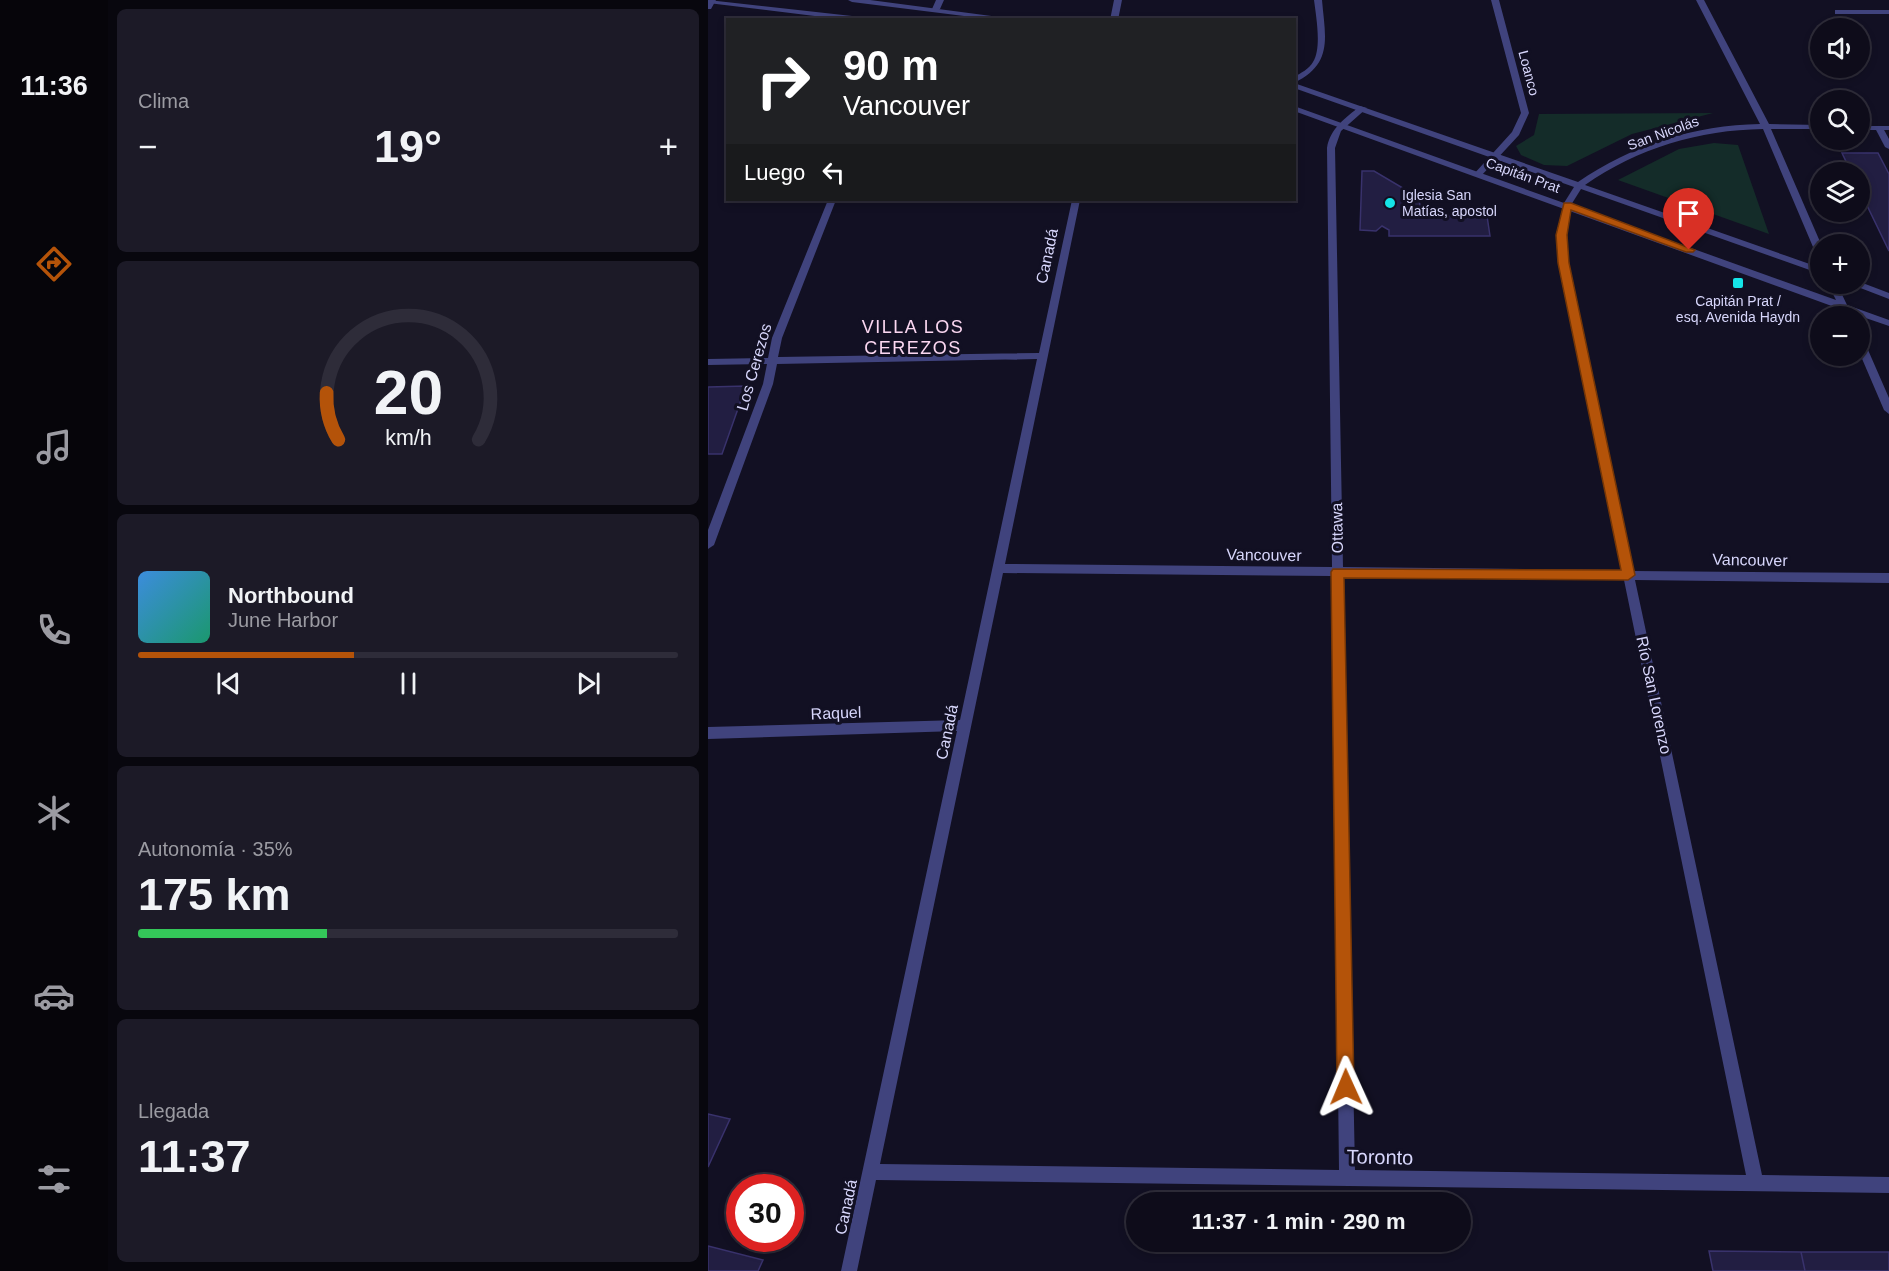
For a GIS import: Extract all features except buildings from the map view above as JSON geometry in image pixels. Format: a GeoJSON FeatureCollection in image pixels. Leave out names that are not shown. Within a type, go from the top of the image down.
{"type":"FeatureCollection","features":[{"type":"Feature","properties":{"kind":"street"},"geometry":{"type":"LineString","coordinates":[[852,0],[1002,18]]}},
{"type":"Feature","properties":{"kind":"street"},"geometry":{"type":"LineString","coordinates":[[936,9],[940,0]]}},
{"type":"Feature","properties":{"kind":"street"},"geometry":{"type":"LineString","coordinates":[[1114,18],[1118,0]]}},
{"type":"Feature","properties":{"kind":"street"},"geometry":{"type":"LineString","coordinates":[[1296,81],[1318,60],[1320,50],[1318,0]]}},
{"type":"Feature","properties":{"kind":"street","name":"Loanco"},"geometry":{"type":"LineString","coordinates":[[1479,174],[1498,155],[1521,125],[1526,113],[1495,0]]}},
{"type":"Feature","properties":{"kind":"street"},"geometry":{"type":"LineString","coordinates":[[1700,0],[1766,127],[1812,234]]}},
{"type":"Feature","properties":{"kind":"street"},"geometry":{"type":"LineString","coordinates":[[710,3],[851,18]]}},
{"type":"Feature","properties":{"kind":"street"},"geometry":{"type":"LineString","coordinates":[[1838,12],[1889,12]]}},
{"type":"Feature","properties":{"kind":"street","name":"Capitán Prat"},"geometry":{"type":"LineString","coordinates":[[1296,84],[1810,267]]}},
{"type":"Feature","properties":{"kind":"street","name":"Ottawa"},"geometry":{"type":"LineString","coordinates":[[1347,1178],[1331,148],[1334,136],[1363,108]]}},
{"type":"Feature","properties":{"kind":"street","name":"Capitán Prat"},"geometry":{"type":"LineString","coordinates":[[1296,109],[1889,323]]}},
{"type":"Feature","properties":{"kind":"street","name":"San Nicolás"},"geometry":{"type":"LineString","coordinates":[[1567,206],[1579,185],[1601,171],[1684,137],[1706,131],[1810,127]]}},
{"type":"Feature","properties":{"kind":"street"},"geometry":{"type":"LineString","coordinates":[[1870,128],[1889,128]]}},
{"type":"Feature","properties":{"kind":"street"},"geometry":{"type":"LineString","coordinates":[[1879,128],[1889,147]]}},
{"type":"Feature","properties":{"kind":"street","name":"Los Cerezos"},"geometry":{"type":"LineString","coordinates":[[708,545],[768,384],[777,338],[832,201]]}},
{"type":"Feature","properties":{"kind":"street","name":"Canadá"},"geometry":{"type":"LineString","coordinates":[[849,1271],[1076,201]]}},
{"type":"Feature","properties":{"kind":"street","name":"Río San Lorenzo"},"geometry":{"type":"LineString","coordinates":[[1567,206],[1562,235],[1563,263],[1756,1184]]}},
{"type":"Feature","properties":{"kind":"street"},"geometry":{"type":"LineString","coordinates":[[1870,289],[1889,296]]}},
{"type":"Feature","properties":{"kind":"street"},"geometry":{"type":"LineString","coordinates":[[1838,294],[1843,305]]}},
{"type":"Feature","properties":{"kind":"street"},"geometry":{"type":"LineString","coordinates":[[708,362],[1043,356]]}},
{"type":"Feature","properties":{"kind":"street"},"geometry":{"type":"LineString","coordinates":[[1870,366],[1889,410]]}},
{"type":"Feature","properties":{"kind":"street","name":"Vancouver"},"geometry":{"type":"LineString","coordinates":[[998,568],[1889,578]]}},
{"type":"Feature","properties":{"kind":"street","name":"Raquel"},"geometry":{"type":"LineString","coordinates":[[708,733],[965,725]]}},
{"type":"Feature","properties":{"kind":"street","name":"Toronto"},"geometry":{"type":"LineString","coordinates":[[870,1172],[1889,1185]]}},
{"type":"Feature","properties":{"kind":"green space"},"geometry":{"type":"Polygon","coordinates":[[[1713,113],[1632,134],[1567,166],[1544,165],[1521,155],[1516,146],[1534,135],[1539,114],[1713,113]]]}},
{"type":"Feature","properties":{"kind":"green space"},"geometry":{"type":"Polygon","coordinates":[[[1714,143],[1738,145],[1769,234],[1618,180],[1679,149],[1714,143]]]}},
{"type":"Feature","properties":{"kind":"place","name":"Iglesia San Matías, apostol"},"geometry":{"type":"Point","coordinates":[1390,203]}},
{"type":"Feature","properties":{"kind":"place","name":"Capitán Prat / esq. Avenida Haydn"},"geometry":{"type":"Point","coordinates":[1738,283]}},
{"type":"Feature","properties":{"kind":"district","name":"VILLA LOS CEREZOS"},"geometry":{"type":"Point","coordinates":[913,337]}},
{"type":"Feature","properties":{"kind":"route"},"geometry":{"type":"LineString","coordinates":[[1346,1087],[1337,572],[1628,575],[1563,263],[1562,235],[1567,206],[1689,250]]}}]}
